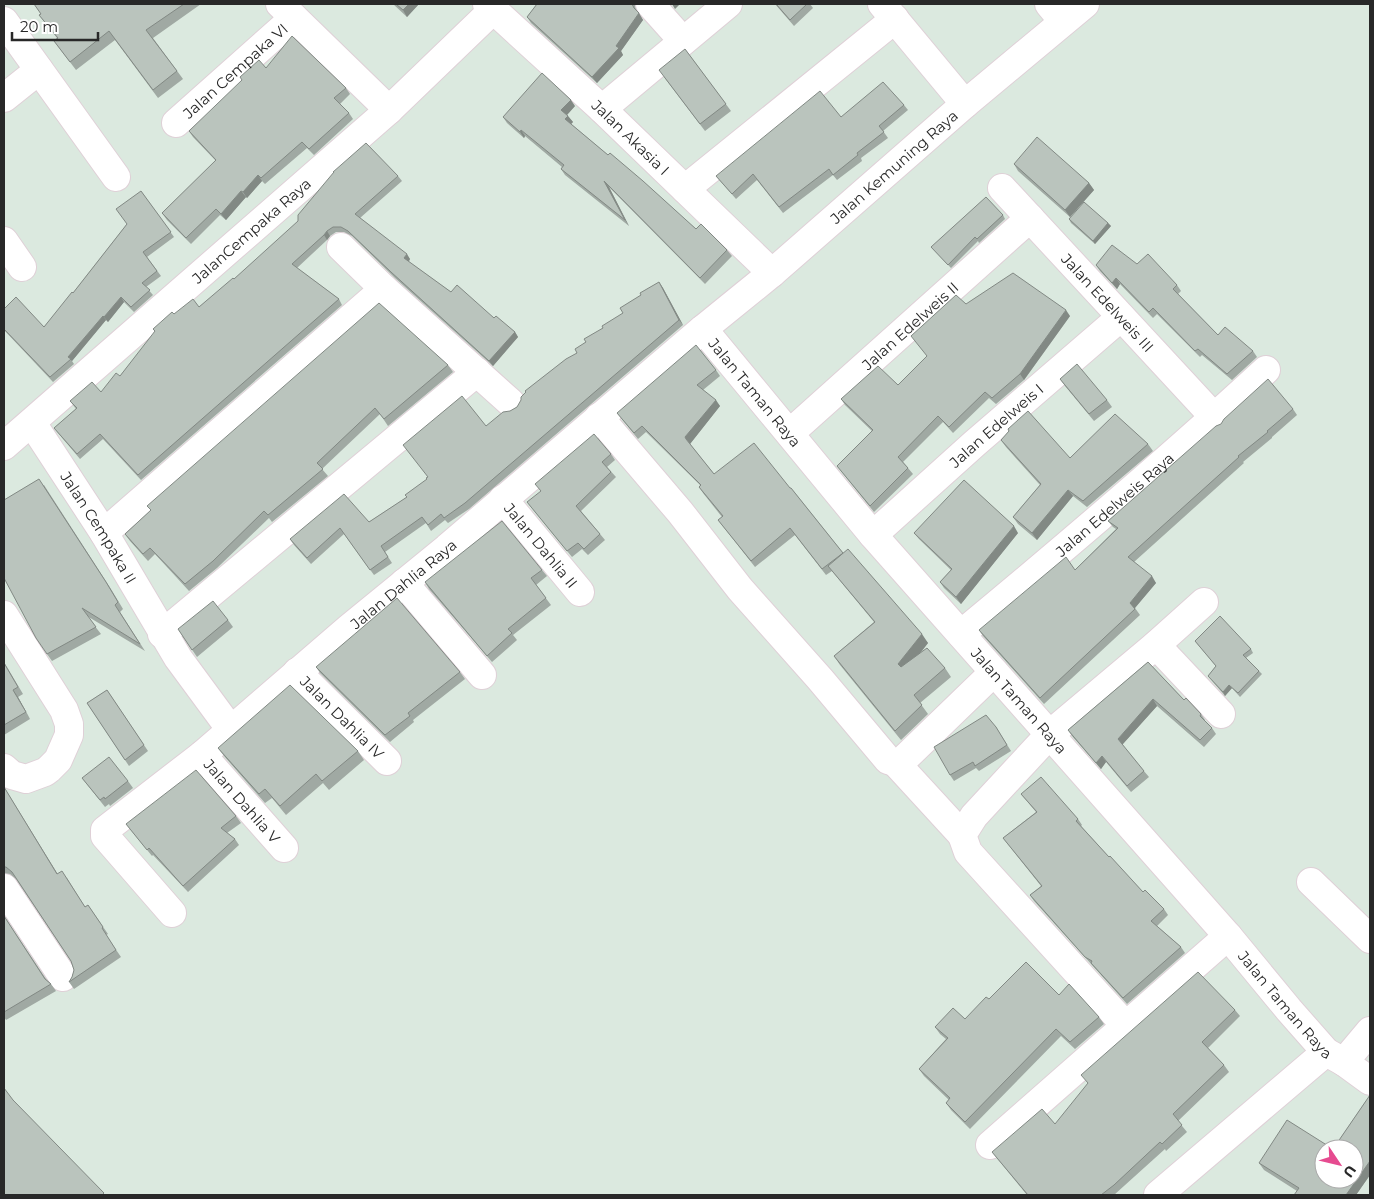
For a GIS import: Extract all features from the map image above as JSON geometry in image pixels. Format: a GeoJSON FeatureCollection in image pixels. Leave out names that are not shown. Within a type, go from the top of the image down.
{"type":"FeatureCollection","features":[{"type":"Feature","properties":{"kind":"street"},"geometry":{"type":"LineString","coordinates":[[650,4],[683,41]]}},
{"type":"Feature","properties":{"kind":"street"},"geometry":{"type":"LineString","coordinates":[[602,109],[727,4]]}},
{"type":"Feature","properties":{"kind":"street","name":"Jalan Kemuning Raya"},"geometry":{"type":"LineString","coordinates":[[703,329],[772,273],[965,104],[1056,12],[1085,4]]}},
{"type":"Feature","properties":{"kind":"street","name":"Jalan Akasia I"},"geometry":{"type":"LineString","coordinates":[[490,7],[602,109],[772,273]]}},
{"type":"Feature","properties":{"kind":"street","name":"JalanCempaka Raya"},"geometry":{"type":"LineString","coordinates":[[4,446],[389,110],[490,7]]}},
{"type":"Feature","properties":{"kind":"street"},"geometry":{"type":"LineString","coordinates":[[287,11],[389,110]]}},
{"type":"Feature","properties":{"kind":"street","name":"Jalan Cempaka VI"},"geometry":{"type":"LineString","coordinates":[[176,123],[287,11]]}},
{"type":"Feature","properties":{"kind":"street"},"geometry":{"type":"LineString","coordinates":[[685,189],[889,11],[965,104]]}},
{"type":"Feature","properties":{"kind":"street"},"geometry":{"type":"LineString","coordinates":[[4,21],[116,177]]}},
{"type":"Feature","properties":{"kind":"street"},"geometry":{"type":"LineString","coordinates":[[4,98],[39,70]]}},
{"type":"Feature","properties":{"kind":"street","name":"Jalan Edelweis III"},"geometry":{"type":"LineString","coordinates":[[1002,188],[1214,418]]}},
{"type":"Feature","properties":{"kind":"street","name":"Jalan Edelweis II"},"geometry":{"type":"LineString","coordinates":[[790,433],[1030,218]]}},
{"type":"Feature","properties":{"kind":"street"},"geometry":{"type":"LineString","coordinates":[[4,241],[22,267]]}},
{"type":"Feature","properties":{"kind":"street"},"geometry":{"type":"LineString","coordinates":[[342,247],[384,289],[510,402]]}},
{"type":"Feature","properties":{"kind":"street"},"geometry":{"type":"LineString","coordinates":[[104,533],[384,289]]}},
{"type":"Feature","properties":{"kind":"street","name":"Jalan Edelweis I"},"geometry":{"type":"LineString","coordinates":[[873,536],[974,444],[1120,316]]}},
{"type":"Feature","properties":{"kind":"street","name":"Jalan Taman Raya"},"geometry":{"type":"LineString","coordinates":[[703,329],[873,536],[1228,936],[1289,1010],[1335,1057],[1370,1081]]}},
{"type":"Feature","properties":{"kind":"street","name":"Jalan Dahlia Raya"},"geometry":{"type":"LineString","coordinates":[[172,913],[105,836],[106,830],[231,730],[703,329]]}},
{"type":"Feature","properties":{"kind":"street","name":"Jalan Edelweis Raya"},"geometry":{"type":"LineString","coordinates":[[961,634],[1060,553],[1266,370]]}},
{"type":"Feature","properties":{"kind":"street"},"geometry":{"type":"LineString","coordinates":[[162,634],[477,372]]}},
{"type":"Feature","properties":{"kind":"street"},"geometry":{"type":"LineString","coordinates":[[600,417],[680,512],[740,589],[820,679],[888,760],[895,762],[903,760],[994,672]]}},
{"type":"Feature","properties":{"kind":"street","name":"Jalan Cempaka II"},"geometry":{"type":"LineString","coordinates":[[32,423],[104,533],[162,634],[231,730]]}},
{"type":"Feature","properties":{"kind":"street","name":"Jalan Dahlia II"},"geometry":{"type":"LineString","coordinates":[[503,499],[580,592]]}},
{"type":"Feature","properties":{"kind":"street"},"geometry":{"type":"LineString","coordinates":[[404,583],[482,675]]}},
{"type":"Feature","properties":{"kind":"street"},"geometry":{"type":"LineString","coordinates":[[962,835],[974,816],[1050,734],[1204,602]]}},
{"type":"Feature","properties":{"kind":"street"},"geometry":{"type":"LineString","coordinates":[[4,615],[64,710],[69,724],[68,735],[58,760],[45,772],[26,779],[12,775],[4,768]]}},
{"type":"Feature","properties":{"kind":"street"},"geometry":{"type":"LineString","coordinates":[[1156,645],[1221,714]]}},
{"type":"Feature","properties":{"kind":"street","name":"Jalan Dahlia IV"},"geometry":{"type":"LineString","coordinates":[[297,672],[387,761]]}},
{"type":"Feature","properties":{"kind":"street","name":"Jalan Dahlia V"},"geometry":{"type":"LineString","coordinates":[[202,754],[284,848]]}},
{"type":"Feature","properties":{"kind":"street"},"geometry":{"type":"LineString","coordinates":[[895,762],[962,835],[968,852],[1126,1026]]}},
{"type":"Feature","properties":{"kind":"street"},"geometry":{"type":"LineString","coordinates":[[1311,882],[1370,939]]}},
{"type":"Feature","properties":{"kind":"street"},"geometry":{"type":"LineString","coordinates":[[4,888],[62,978]]}},
{"type":"Feature","properties":{"kind":"street"},"geometry":{"type":"LineString","coordinates":[[990,1145],[1228,936]]}},
{"type":"Feature","properties":{"kind":"street"},"geometry":{"type":"LineString","coordinates":[[1158,1195],[1370,1031]]}},
{"type":"Feature","properties":{"kind":"building"},"geometry":{"type":"Polygon","coordinates":[[[34,4],[184,4],[146,30],[177,71],[153,90],[109,31],[70,62],[54,41],[58,38],[39,15],[41,14],[34,4]]]}},
{"type":"Feature","properties":{"kind":"building"},"geometry":{"type":"Polygon","coordinates":[[[396,4],[409,4],[403,10],[396,4]]]}},
{"type":"Feature","properties":{"kind":"building"},"geometry":{"type":"Polygon","coordinates":[[[537,4],[632,4],[639,13],[616,46],[619,48],[592,77],[527,17],[537,4]]]}},
{"type":"Feature","properties":{"kind":"building"},"geometry":{"type":"Polygon","coordinates":[[[776,4],[807,4],[790,20],[776,4]]]}},
{"type":"Feature","properties":{"kind":"building"},"geometry":{"type":"Polygon","coordinates":[[[292,36],[346,88],[334,98],[349,113],[309,149],[302,142],[261,178],[258,175],[221,214],[216,209],[186,238],[162,213],[216,160],[189,131],[242,80],[240,77],[259,60],[266,68],[292,36]]]}},
{"type":"Feature","properties":{"kind":"building"},"geometry":{"type":"Polygon","coordinates":[[[685,49],[726,104],[700,124],[659,70],[685,49]]]}},
{"type":"Feature","properties":{"kind":"building"},"geometry":{"type":"Polygon","coordinates":[[[542,73],[571,100],[561,110],[568,116],[565,119],[608,155],[610,153],[696,229],[701,224],[727,250],[700,278],[604,181],[625,220],[561,169],[564,165],[503,117],[542,73]]]}},
{"type":"Feature","properties":{"kind":"building"},"geometry":{"type":"Polygon","coordinates":[[[883,82],[904,105],[879,126],[884,132],[833,175],[829,169],[779,207],[753,174],[732,194],[716,176],[820,91],[841,117],[883,82]]]}},
{"type":"Feature","properties":{"kind":"building"},"geometry":{"type":"Polygon","coordinates":[[[1037,137],[1089,183],[1065,210],[1014,164],[1037,137]]]}},
{"type":"Feature","properties":{"kind":"building"},"geometry":{"type":"Polygon","coordinates":[[[366,143],[398,176],[355,214],[407,254],[404,258],[451,292],[457,285],[494,318],[496,316],[515,332],[489,361],[348,231],[341,227],[333,227],[292,264],[339,299],[138,475],[100,434],[77,454],[54,428],[77,408],[70,401],[92,382],[101,392],[116,373],[120,376],[155,331],[153,329],[172,312],[174,314],[193,299],[199,307],[234,279],[298,221],[298,215],[333,172],[366,143]]]}},
{"type":"Feature","properties":{"kind":"building"},"geometry":{"type":"Polygon","coordinates":[[[141,191],[171,232],[143,252],[157,271],[142,283],[150,290],[131,307],[121,297],[68,357],[71,359],[50,377],[4,329],[4,309],[16,297],[44,327],[127,224],[116,209],[141,191]]]}},
{"type":"Feature","properties":{"kind":"building"},"geometry":{"type":"Polygon","coordinates":[[[986,197],[1003,215],[977,239],[975,237],[948,265],[931,247],[986,197]]]}},
{"type":"Feature","properties":{"kind":"building"},"geometry":{"type":"Polygon","coordinates":[[[1084,202],[1108,223],[1093,241],[1069,219],[1084,202]]]}},
{"type":"Feature","properties":{"kind":"building"},"geometry":{"type":"Polygon","coordinates":[[[1112,245],[1137,264],[1148,254],[1177,285],[1173,289],[1218,335],[1225,327],[1253,351],[1227,374],[1198,349],[1195,351],[1153,308],[1149,312],[1116,278],[1112,283],[1096,265],[1112,245]]]}},
{"type":"Feature","properties":{"kind":"building"},"geometry":{"type":"Polygon","coordinates":[[[1013,273],[1066,310],[1020,374],[992,398],[985,392],[949,427],[938,416],[898,457],[908,468],[870,506],[837,466],[873,430],[841,399],[878,366],[898,385],[927,356],[911,336],[956,295],[966,304],[1013,273]]]}},
{"type":"Feature","properties":{"kind":"building"},"geometry":{"type":"Polygon","coordinates":[[[659,282],[679,320],[465,503],[444,518],[441,514],[428,525],[422,517],[381,546],[388,557],[370,570],[340,528],[307,558],[290,539],[344,494],[369,522],[407,497],[405,495],[428,477],[403,445],[462,396],[486,426],[503,412],[517,407],[525,391],[566,359],[577,353],[575,349],[586,342],[584,339],[623,313],[620,308],[659,282]]]}},
{"type":"Feature","properties":{"kind":"building"},"geometry":{"type":"Polygon","coordinates":[[[379,303],[448,365],[384,419],[375,408],[317,463],[323,469],[268,515],[264,511],[213,561],[185,584],[150,548],[143,554],[125,534],[151,510],[147,506],[379,303]]]}},
{"type":"Feature","properties":{"kind":"building"},"geometry":{"type":"Polygon","coordinates":[[[696,345],[716,370],[697,385],[716,400],[685,437],[686,439],[714,474],[754,443],[843,553],[822,569],[790,528],[751,561],[718,520],[723,516],[699,487],[701,485],[642,426],[634,433],[617,413],[696,345]]]}},
{"type":"Feature","properties":{"kind":"building"},"geometry":{"type":"Polygon","coordinates":[[[1077,364],[1107,400],[1089,414],[1060,379],[1077,364]]]}},
{"type":"Feature","properties":{"kind":"building"},"geometry":{"type":"Polygon","coordinates":[[[1268,379],[1293,409],[1238,456],[1128,557],[1152,576],[1130,603],[1135,609],[1040,698],[979,630],[1066,557],[1075,570],[1118,528],[1108,521],[1216,426],[1221,424],[1224,419],[1268,379]]]}},
{"type":"Feature","properties":{"kind":"building"},"geometry":{"type":"Polygon","coordinates":[[[1028,411],[1070,458],[1115,414],[1148,444],[1083,501],[1068,490],[1032,533],[1013,517],[1041,484],[1001,440],[1009,431],[1008,429],[1028,411]]]}},
{"type":"Feature","properties":{"kind":"building"},"geometry":{"type":"Polygon","coordinates":[[[594,434],[611,454],[602,462],[611,472],[576,506],[600,534],[584,549],[578,543],[567,551],[527,502],[541,491],[535,484],[594,434]]]}},
{"type":"Feature","properties":{"kind":"building"},"geometry":{"type":"Polygon","coordinates":[[[39,479],[106,582],[118,602],[115,605],[140,644],[82,608],[96,627],[47,654],[36,638],[4,578],[4,500],[39,479]]]}},
{"type":"Feature","properties":{"kind":"building"},"geometry":{"type":"Polygon","coordinates":[[[964,480],[1014,526],[956,597],[940,582],[952,569],[914,533],[964,480]]]}},
{"type":"Feature","properties":{"kind":"building"},"geometry":{"type":"Polygon","coordinates":[[[502,521],[542,570],[531,578],[546,598],[508,629],[512,633],[487,656],[425,582],[502,521]]]}},
{"type":"Feature","properties":{"kind":"building"},"geometry":{"type":"Polygon","coordinates":[[[848,549],[922,634],[898,664],[901,667],[927,648],[945,668],[914,695],[922,705],[895,731],[834,656],[875,622],[828,566],[848,549]]]}},
{"type":"Feature","properties":{"kind":"building"},"geometry":{"type":"Polygon","coordinates":[[[397,598],[460,672],[408,713],[410,716],[385,735],[316,667],[397,598]]]}},
{"type":"Feature","properties":{"kind":"building"},"geometry":{"type":"Polygon","coordinates":[[[213,601],[228,620],[192,650],[178,629],[213,601]]]}},
{"type":"Feature","properties":{"kind":"building"},"geometry":{"type":"Polygon","coordinates":[[[1220,616],[1251,649],[1243,655],[1259,671],[1238,693],[1229,685],[1223,692],[1208,676],[1216,666],[1195,641],[1220,616]]]}},
{"type":"Feature","properties":{"kind":"building"},"geometry":{"type":"Polygon","coordinates":[[[1148,662],[1184,700],[1186,698],[1212,728],[1200,740],[1153,699],[1118,739],[1144,771],[1127,786],[1102,756],[1096,763],[1068,730],[1148,662]]]}},
{"type":"Feature","properties":{"kind":"building"},"geometry":{"type":"Polygon","coordinates":[[[4,663],[18,687],[13,690],[26,712],[4,725],[4,663]]]}},
{"type":"Feature","properties":{"kind":"building"},"geometry":{"type":"Polygon","coordinates":[[[290,685],[358,751],[322,781],[316,774],[280,806],[265,789],[259,794],[218,748],[290,685]]]}},
{"type":"Feature","properties":{"kind":"building"},"geometry":{"type":"Polygon","coordinates":[[[107,690],[144,745],[125,760],[87,703],[107,690]]]}},
{"type":"Feature","properties":{"kind":"building"},"geometry":{"type":"Polygon","coordinates":[[[986,715],[1007,745],[975,766],[973,762],[950,775],[934,747],[986,715]]]}},
{"type":"Feature","properties":{"kind":"building"},"geometry":{"type":"Polygon","coordinates":[[[109,757],[128,781],[105,799],[104,797],[100,800],[82,778],[109,757]]]}},
{"type":"Feature","properties":{"kind":"building"},"geometry":{"type":"Polygon","coordinates":[[[196,770],[236,816],[221,828],[235,839],[183,886],[149,848],[147,850],[126,824],[196,770]]]}},
{"type":"Feature","properties":{"kind":"building"},"geometry":{"type":"Polygon","coordinates":[[[1041,777],[1078,819],[1076,821],[1109,857],[1143,892],[1145,890],[1164,909],[1151,921],[1181,947],[1123,998],[1091,963],[1092,961],[1085,957],[1030,895],[1042,886],[1003,838],[1037,812],[1021,794],[1041,777]]]}},
{"type":"Feature","properties":{"kind":"building"},"geometry":{"type":"Polygon","coordinates":[[[4,787],[57,874],[62,871],[85,907],[88,905],[116,950],[69,982],[74,970],[71,961],[12,872],[4,867],[4,787]]]}},
{"type":"Feature","properties":{"kind":"building"},"geometry":{"type":"Polygon","coordinates":[[[4,916],[45,979],[51,984],[4,1012],[4,916]]]}},
{"type":"Feature","properties":{"kind":"building"},"geometry":{"type":"Polygon","coordinates":[[[1026,962],[1059,995],[1069,984],[1099,1017],[1070,1042],[1056,1029],[965,1122],[946,1103],[950,1098],[919,1069],[948,1038],[935,1027],[953,1008],[965,1019],[986,997],[989,999],[1026,962]]]}},
{"type":"Feature","properties":{"kind":"building"},"geometry":{"type":"Polygon","coordinates":[[[1198,972],[1235,1010],[1202,1042],[1224,1065],[1173,1114],[1182,1125],[1162,1144],[1160,1142],[1101,1195],[1028,1195],[992,1152],[1042,1109],[1055,1124],[1088,1083],[1081,1075],[1198,972]]]}},
{"type":"Feature","properties":{"kind":"building"},"geometry":{"type":"Polygon","coordinates":[[[4,1088],[13,1100],[104,1193],[102,1195],[4,1195],[4,1088]]]}},
{"type":"Feature","properties":{"kind":"building"},"geometry":{"type":"Polygon","coordinates":[[[1370,1095],[1370,1161],[1364,1170],[1364,1139],[1340,1139],[1370,1095]]]}},
{"type":"Feature","properties":{"kind":"building"},"geometry":{"type":"Polygon","coordinates":[[[1287,1120],[1317,1139],[1314,1139],[1314,1189],[1350,1189],[1346,1195],[1294,1195],[1299,1188],[1259,1163],[1287,1120]]]}}]}
